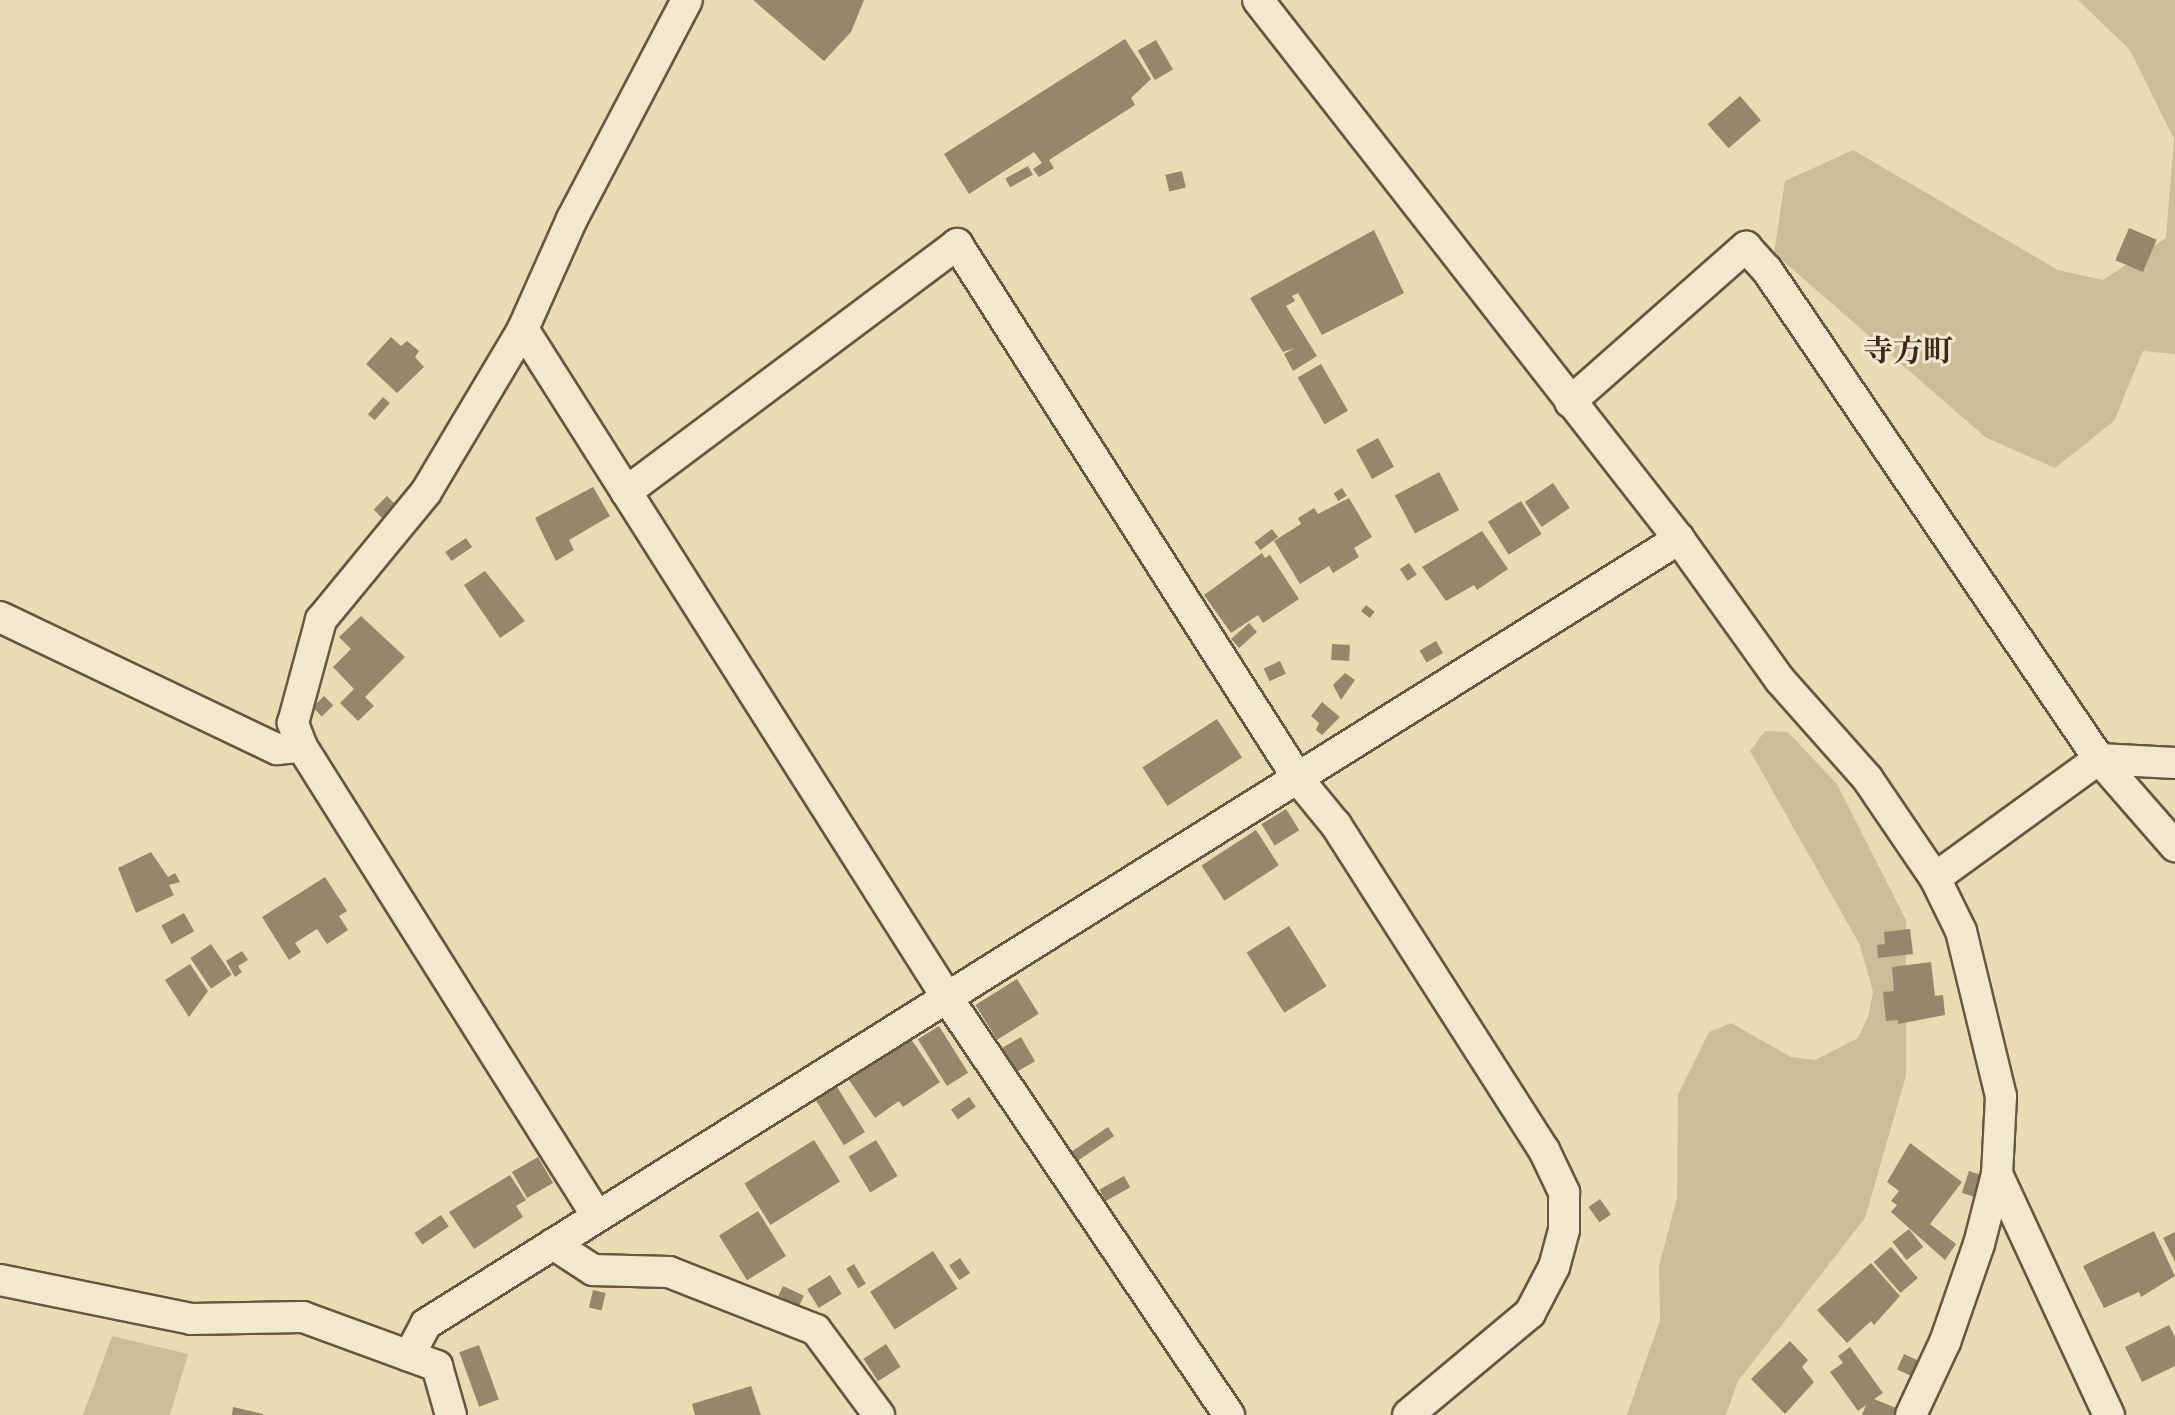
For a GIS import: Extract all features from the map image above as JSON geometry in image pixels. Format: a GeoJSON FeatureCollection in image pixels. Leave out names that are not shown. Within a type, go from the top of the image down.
{"type":"FeatureCollection","features":[{"type":"Feature","properties":{"kind":"street"},"geometry":{"type":"LineString","coordinates":[[597,1216],[302,747],[293,723],[321,620],[426,492],[523,329],[572,219],[687,0]]}},
{"type":"Feature","properties":{"kind":"street"},"geometry":{"type":"LineString","coordinates":[[1258,0],[1679,539],[1780,680],[1867,778],[1935,878],[1961,931],[2001,1096],[1997,1174],[1979,1244],[1945,1342],[1911,1415]]}},
{"type":"Feature","properties":{"kind":"street"},"geometry":{"type":"LineString","coordinates":[[626,492],[957,244],[1299,780],[1336,825],[1544,1150],[1564,1192],[1564,1230],[1554,1268],[1530,1313],[1408,1415]]}},
{"type":"Feature","properties":{"kind":"street"},"geometry":{"type":"LineString","coordinates":[[1570,402],[1746,247],[1767,270],[2099,759],[2175,846]]}},
{"type":"Feature","properties":{"kind":"street"},"geometry":{"type":"LineString","coordinates":[[523,329],[948,999],[1229,1415]]}},
{"type":"Feature","properties":{"kind":"street"},"geometry":{"type":"LineString","coordinates":[[409,1356],[426,1324],[1299,780],[1679,539]]}},
{"type":"Feature","properties":{"kind":"street"},"geometry":{"type":"LineString","coordinates":[[0,617],[277,749],[302,747]]}},
{"type":"Feature","properties":{"kind":"street"},"geometry":{"type":"LineString","coordinates":[[1935,878],[2099,759],[2175,764]]}},
{"type":"Feature","properties":{"kind":"street"},"geometry":{"type":"LineString","coordinates":[[1997,1174],[2109,1415]]}},
{"type":"Feature","properties":{"kind":"street"},"geometry":{"type":"LineString","coordinates":[[553,1244],[593,1270],[669,1272],[816,1330],[879,1415]]}},
{"type":"Feature","properties":{"kind":"street"},"geometry":{"type":"LineString","coordinates":[[0,1280],[191,1319],[303,1317],[437,1366],[451,1415]]}},
{"type":"Feature","properties":{"kind":"shaded area"},"geometry":{"type":"Polygon","coordinates":[[[2078,0],[2175,0],[2175,354],[2143,351],[2114,421],[2055,468],[1985,437],[1774,253],[1785,181],[1853,150],[2058,270],[2103,280],[2166,238],[2174,139],[2130,50],[2078,0]]]}},
{"type":"Feature","properties":{"kind":"shaded area"},"geometry":{"type":"Polygon","coordinates":[[[1765,731],[1788,732],[1837,784],[1906,920],[1906,1076],[1865,1218],[1738,1381],[1726,1415],[1627,1415],[1660,1320],[1659,1266],[1677,1198],[1678,1095],[1709,1032],[1731,1023],[1791,1057],[1815,1060],[1858,1038],[1868,1017],[1873,992],[1860,945],[1750,751],[1765,731]]]}},
{"type":"Feature","properties":{"kind":"shaded area"},"geometry":{"type":"Polygon","coordinates":[[[112,1336],[188,1354],[170,1415],[83,1415],[112,1336]]]}},
{"type":"Feature","properties":{"kind":"building"},"geometry":{"type":"Polygon","coordinates":[[[753,0],[864,0],[851,32],[824,61],[753,0]]]}},
{"type":"Feature","properties":{"kind":"building"},"geometry":{"type":"Polygon","coordinates":[[[1125,39],[1151,79],[1131,98],[1135,105],[1049,160],[1054,168],[1039,177],[1033,169],[1042,163],[1034,152],[969,194],[944,154],[1125,39]]]}},
{"type":"Feature","properties":{"kind":"building"},"geometry":{"type":"Polygon","coordinates":[[[1156,40],[1173,69],[1155,80],[1138,50],[1156,40]]]}},
{"type":"Feature","properties":{"kind":"building"},"geometry":{"type":"Polygon","coordinates":[[[1740,96],[1761,120],[1729,148],[1708,124],[1740,96]]]}},
{"type":"Feature","properties":{"kind":"building"},"geometry":{"type":"Polygon","coordinates":[[[1028,166],[1033,175],[1010,187],[1005,179],[1028,166]]]}},
{"type":"Feature","properties":{"kind":"building"},"geometry":{"type":"Polygon","coordinates":[[[1182,171],[1186,188],[1169,191],[1165,175],[1182,171]]]}},
{"type":"Feature","properties":{"kind":"building"},"geometry":{"type":"Polygon","coordinates":[[[2129,228],[2157,240],[2143,272],[2115,260],[2129,228]]]}},
{"type":"Feature","properties":{"kind":"building"},"geometry":{"type":"Polygon","coordinates":[[[1374,230],[1404,293],[1322,335],[1298,293],[1292,296],[1295,301],[1286,306],[1317,356],[1293,371],[1284,354],[1295,348],[1283,352],[1250,298],[1374,230]]]}},
{"type":"Feature","properties":{"kind":"building"},"geometry":{"type":"Polygon","coordinates":[[[391,337],[401,346],[407,341],[419,351],[415,357],[424,367],[397,393],[366,364],[391,337]]]}},
{"type":"Feature","properties":{"kind":"building"},"geometry":{"type":"Polygon","coordinates":[[[1321,364],[1348,411],[1325,424],[1298,378],[1321,364]]]}},
{"type":"Feature","properties":{"kind":"building"},"geometry":{"type":"Polygon","coordinates":[[[383,397],[390,403],[375,420],[368,414],[383,397]]]}},
{"type":"Feature","properties":{"kind":"building"},"geometry":{"type":"Polygon","coordinates":[[[1378,438],[1394,467],[1372,479],[1356,450],[1378,438]]]}},
{"type":"Feature","properties":{"kind":"building"},"geometry":{"type":"Polygon","coordinates":[[[1439,472],[1459,510],[1415,533],[1395,495],[1439,472]]]}},
{"type":"Feature","properties":{"kind":"building"},"geometry":{"type":"Polygon","coordinates":[[[1553,483],[1570,508],[1542,527],[1525,502],[1553,483]]]}},
{"type":"Feature","properties":{"kind":"building"},"geometry":{"type":"Polygon","coordinates":[[[593,487],[610,516],[569,540],[574,550],[556,561],[535,518],[593,487]]]}},
{"type":"Feature","properties":{"kind":"building"},"geometry":{"type":"Polygon","coordinates":[[[1342,488],[1347,496],[1338,501],[1334,493],[1342,488]]]}},
{"type":"Feature","properties":{"kind":"building"},"geometry":{"type":"Polygon","coordinates":[[[387,496],[396,505],[383,519],[374,509],[387,496]]]}},
{"type":"Feature","properties":{"kind":"building"},"geometry":{"type":"Polygon","coordinates":[[[1349,498],[1372,537],[1354,548],[1359,557],[1333,573],[1329,566],[1300,584],[1274,541],[1301,524],[1298,518],[1314,508],[1318,514],[1349,498]]]}},
{"type":"Feature","properties":{"kind":"building"},"geometry":{"type":"Polygon","coordinates":[[[1521,501],[1542,534],[1509,555],[1488,522],[1521,501]]]}},
{"type":"Feature","properties":{"kind":"building"},"geometry":{"type":"Polygon","coordinates":[[[1272,529],[1278,537],[1260,550],[1254,542],[1272,529]]]}},
{"type":"Feature","properties":{"kind":"building"},"geometry":{"type":"Polygon","coordinates":[[[1482,531],[1508,569],[1477,590],[1474,585],[1446,601],[1422,567],[1482,531]]]}},
{"type":"Feature","properties":{"kind":"building"},"geometry":{"type":"Polygon","coordinates":[[[466,538],[472,547],[451,561],[445,552],[466,538]]]}},
{"type":"Feature","properties":{"kind":"building"},"geometry":{"type":"Polygon","coordinates":[[[1262,553],[1265,558],[1270,555],[1299,599],[1263,623],[1258,615],[1231,633],[1204,595],[1262,553]]]}},
{"type":"Feature","properties":{"kind":"building"},"geometry":{"type":"Polygon","coordinates":[[[1409,563],[1417,575],[1408,581],[1400,569],[1409,563]]]}},
{"type":"Feature","properties":{"kind":"building"},"geometry":{"type":"Polygon","coordinates":[[[485,571],[525,621],[500,638],[464,585],[485,571]]]}},
{"type":"Feature","properties":{"kind":"building"},"geometry":{"type":"Polygon","coordinates":[[[1366,605],[1375,612],[1370,618],[1361,611],[1366,605]]]}},
{"type":"Feature","properties":{"kind":"building"},"geometry":{"type":"Polygon","coordinates":[[[361,616],[405,657],[365,697],[374,706],[358,721],[340,703],[354,689],[333,667],[351,649],[339,637],[361,616]]]}},
{"type":"Feature","properties":{"kind":"building"},"geometry":{"type":"Polygon","coordinates":[[[1249,623],[1257,632],[1239,648],[1231,639],[1249,623]]]}},
{"type":"Feature","properties":{"kind":"building"},"geometry":{"type":"Polygon","coordinates":[[[1436,641],[1443,653],[1427,663],[1420,650],[1436,641]]]}},
{"type":"Feature","properties":{"kind":"building"},"geometry":{"type":"Polygon","coordinates":[[[1332,644],[1350,645],[1349,661],[1331,660],[1332,644]]]}},
{"type":"Feature","properties":{"kind":"building"},"geometry":{"type":"Polygon","coordinates":[[[1280,661],[1286,674],[1270,681],[1264,669],[1280,661]]]}},
{"type":"Feature","properties":{"kind":"building"},"geometry":{"type":"Polygon","coordinates":[[[1345,673],[1355,680],[1341,700],[1333,685],[1345,673]]]}},
{"type":"Feature","properties":{"kind":"building"},"geometry":{"type":"Polygon","coordinates":[[[324,696],[333,705],[322,717],[313,707],[324,696]]]}},
{"type":"Feature","properties":{"kind":"building"},"geometry":{"type":"Polygon","coordinates":[[[1322,702],[1340,717],[1322,735],[1316,730],[1319,723],[1311,716],[1322,702]]]}},
{"type":"Feature","properties":{"kind":"building"},"geometry":{"type":"Polygon","coordinates":[[[1217,719],[1242,758],[1167,806],[1142,767],[1217,719]]]}},
{"type":"Feature","properties":{"kind":"building"},"geometry":{"type":"Polygon","coordinates":[[[1286,809],[1299,830],[1275,846],[1261,824],[1286,809]]]}},
{"type":"Feature","properties":{"kind":"building"},"geometry":{"type":"Polygon","coordinates":[[[1256,830],[1279,865],[1224,901],[1201,865],[1256,830]]]}},
{"type":"Feature","properties":{"kind":"building"},"geometry":{"type":"Polygon","coordinates":[[[151,852],[168,877],[175,873],[180,882],[169,885],[174,895],[136,913],[118,868],[151,852]]]}},
{"type":"Feature","properties":{"kind":"building"},"geometry":{"type":"Polygon","coordinates":[[[325,877],[347,911],[339,916],[348,930],[327,944],[317,929],[295,943],[301,952],[289,960],[262,917],[325,877]]]}},
{"type":"Feature","properties":{"kind":"building"},"geometry":{"type":"Polygon","coordinates":[[[184,913],[194,931],[171,944],[161,926],[184,913]]]}},
{"type":"Feature","properties":{"kind":"building"},"geometry":{"type":"Polygon","coordinates":[[[1289,926],[1327,986],[1284,1013],[1247,952],[1289,926]]]}},
{"type":"Feature","properties":{"kind":"building"},"geometry":{"type":"Polygon","coordinates":[[[1910,929],[1913,954],[1878,958],[1877,945],[1885,944],[1884,932],[1910,929]]]}},
{"type":"Feature","properties":{"kind":"building"},"geometry":{"type":"Polygon","coordinates":[[[211,944],[232,975],[211,989],[190,958],[211,944]]]}},
{"type":"Feature","properties":{"kind":"building"},"geometry":{"type":"Polygon","coordinates":[[[242,951],[248,960],[238,966],[242,972],[235,977],[226,961],[242,951]]]}},
{"type":"Feature","properties":{"kind":"building"},"geometry":{"type":"Polygon","coordinates":[[[1931,962],[1935,996],[1943,995],[1945,1015],[1898,1024],[1898,1020],[1886,1021],[1883,992],[1894,991],[1892,967],[1931,962]]]}},
{"type":"Feature","properties":{"kind":"building"},"geometry":{"type":"Polygon","coordinates":[[[190,964],[208,991],[189,1017],[165,980],[190,964]]]}},
{"type":"Feature","properties":{"kind":"building"},"geometry":{"type":"Polygon","coordinates":[[[1017,979],[1039,1014],[997,1040],[975,1005],[1017,979]]]}},
{"type":"Feature","properties":{"kind":"building"},"geometry":{"type":"Polygon","coordinates":[[[939,1026],[968,1073],[947,1086],[918,1039],[939,1026]]]}},
{"type":"Feature","properties":{"kind":"building"},"geometry":{"type":"Polygon","coordinates":[[[1021,1037],[1035,1061],[1016,1072],[1002,1048],[1021,1037]]]}},
{"type":"Feature","properties":{"kind":"building"},"geometry":{"type":"Polygon","coordinates":[[[911,1039],[940,1082],[903,1107],[899,1101],[875,1118],[849,1080],[911,1039]]]}},
{"type":"Feature","properties":{"kind":"building"},"geometry":{"type":"Polygon","coordinates":[[[837,1087],[865,1132],[844,1145],[816,1100],[837,1087]]]}},
{"type":"Feature","properties":{"kind":"building"},"geometry":{"type":"Polygon","coordinates":[[[969,1097],[976,1107],[958,1119],[951,1110],[969,1097]]]}},
{"type":"Feature","properties":{"kind":"building"},"geometry":{"type":"Polygon","coordinates":[[[1108,1127],[1114,1136],[1075,1162],[1069,1153],[1108,1127]]]}},
{"type":"Feature","properties":{"kind":"building"},"geometry":{"type":"Polygon","coordinates":[[[814,1140],[840,1182],[770,1225],[744,1183],[814,1140]]]}},
{"type":"Feature","properties":{"kind":"building"},"geometry":{"type":"Polygon","coordinates":[[[876,1140],[898,1176],[870,1192],[849,1156],[876,1140]]]}},
{"type":"Feature","properties":{"kind":"building"},"geometry":{"type":"Polygon","coordinates":[[[1910,1143],[1962,1182],[1930,1224],[1956,1244],[1945,1260],[1891,1212],[1897,1205],[1891,1201],[1899,1191],[1887,1182],[1910,1143]]]}},
{"type":"Feature","properties":{"kind":"building"},"geometry":{"type":"Polygon","coordinates":[[[538,1157],[553,1183],[527,1198],[512,1172],[538,1157]]]}},
{"type":"Feature","properties":{"kind":"building"},"geometry":{"type":"Polygon","coordinates":[[[1969,1171],[1981,1175],[1974,1197],[1962,1193],[1969,1171]]]}},
{"type":"Feature","properties":{"kind":"building"},"geometry":{"type":"Polygon","coordinates":[[[510,1175],[526,1200],[516,1206],[523,1217],[474,1249],[449,1212],[510,1175]]]}},
{"type":"Feature","properties":{"kind":"building"},"geometry":{"type":"Polygon","coordinates":[[[1124,1176],[1130,1187],[1106,1201],[1100,1190],[1124,1176]]]}},
{"type":"Feature","properties":{"kind":"building"},"geometry":{"type":"Polygon","coordinates":[[[1600,1199],[1611,1215],[1599,1223],[1589,1207],[1600,1199]]]}},
{"type":"Feature","properties":{"kind":"building"},"geometry":{"type":"Polygon","coordinates":[[[758,1211],[786,1256],[747,1280],[719,1235],[758,1211]]]}},
{"type":"Feature","properties":{"kind":"building"},"geometry":{"type":"Polygon","coordinates":[[[441,1215],[449,1227],[422,1245],[414,1233],[441,1215]]]}},
{"type":"Feature","properties":{"kind":"building"},"geometry":{"type":"Polygon","coordinates":[[[1909,1229],[1923,1247],[1907,1260],[1892,1242],[1909,1229]]]}},
{"type":"Feature","properties":{"kind":"building"},"geometry":{"type":"Polygon","coordinates":[[[2154,1231],[2175,1276],[2141,1297],[2139,1292],[2104,1308],[2083,1266],[2154,1231]]]}},
{"type":"Feature","properties":{"kind":"building"},"geometry":{"type":"Polygon","coordinates":[[[2175,1232],[2175,1262],[2163,1238],[2175,1232]]]}},
{"type":"Feature","properties":{"kind":"building"},"geometry":{"type":"Polygon","coordinates":[[[1891,1247],[1918,1278],[1901,1293],[1874,1262],[1891,1247]]]}},
{"type":"Feature","properties":{"kind":"building"},"geometry":{"type":"Polygon","coordinates":[[[933,1251],[958,1289],[895,1330],[870,1292],[933,1251]]]}},
{"type":"Feature","properties":{"kind":"building"},"geometry":{"type":"Polygon","coordinates":[[[960,1258],[970,1273],[959,1280],[949,1265],[960,1258]]]}},
{"type":"Feature","properties":{"kind":"building"},"geometry":{"type":"Polygon","coordinates":[[[1871,1263],[1900,1296],[1874,1325],[1871,1321],[1847,1343],[1817,1310],[1871,1263]]]}},
{"type":"Feature","properties":{"kind":"building"},"geometry":{"type":"Polygon","coordinates":[[[854,1264],[866,1284],[858,1288],[846,1269],[854,1264]]]}},
{"type":"Feature","properties":{"kind":"building"},"geometry":{"type":"Polygon","coordinates":[[[830,1275],[842,1294],[819,1308],[807,1289],[830,1275]]]}},
{"type":"Feature","properties":{"kind":"building"},"geometry":{"type":"Polygon","coordinates":[[[783,1286],[804,1296],[799,1306],[778,1296],[783,1286]]]}},
{"type":"Feature","properties":{"kind":"building"},"geometry":{"type":"Polygon","coordinates":[[[593,1290],[606,1293],[602,1310],[589,1308],[593,1290]]]}},
{"type":"Feature","properties":{"kind":"building"},"geometry":{"type":"Polygon","coordinates":[[[2169,1325],[2175,1337],[2175,1366],[2142,1382],[2125,1347],[2169,1325]]]}},
{"type":"Feature","properties":{"kind":"building"},"geometry":{"type":"Polygon","coordinates":[[[1790,1341],[1808,1360],[1802,1367],[1814,1382],[1785,1414],[1751,1379],[1790,1341]]]}},
{"type":"Feature","properties":{"kind":"building"},"geometry":{"type":"Polygon","coordinates":[[[886,1344],[901,1367],[878,1381],[863,1359],[886,1344]]]}},
{"type":"Feature","properties":{"kind":"building"},"geometry":{"type":"Polygon","coordinates":[[[479,1345],[499,1400],[479,1407],[459,1352],[479,1345]]]}},
{"type":"Feature","properties":{"kind":"building"},"geometry":{"type":"Polygon","coordinates":[[[1850,1347],[1883,1393],[1874,1399],[1896,1408],[1893,1415],[1862,1415],[1866,1405],[1858,1411],[1830,1372],[1843,1363],[1838,1356],[1850,1347]]]}},
{"type":"Feature","properties":{"kind":"building"},"geometry":{"type":"Polygon","coordinates":[[[1904,1354],[1922,1362],[1915,1378],[1897,1370],[1904,1354]]]}},
{"type":"Feature","properties":{"kind":"building"},"geometry":{"type":"Polygon","coordinates":[[[751,1386],[761,1415],[695,1415],[692,1404],[751,1386]]]}},
{"type":"Feature","properties":{"kind":"building"},"geometry":{"type":"Polygon","coordinates":[[[233,1407],[263,1414],[263,1415],[232,1415],[233,1407]]]}},
{"type":"Feature","properties":{"kind":"district","name":"寺方町"},"geometry":{"type":"Point","coordinates":[1908,354]}}]}
